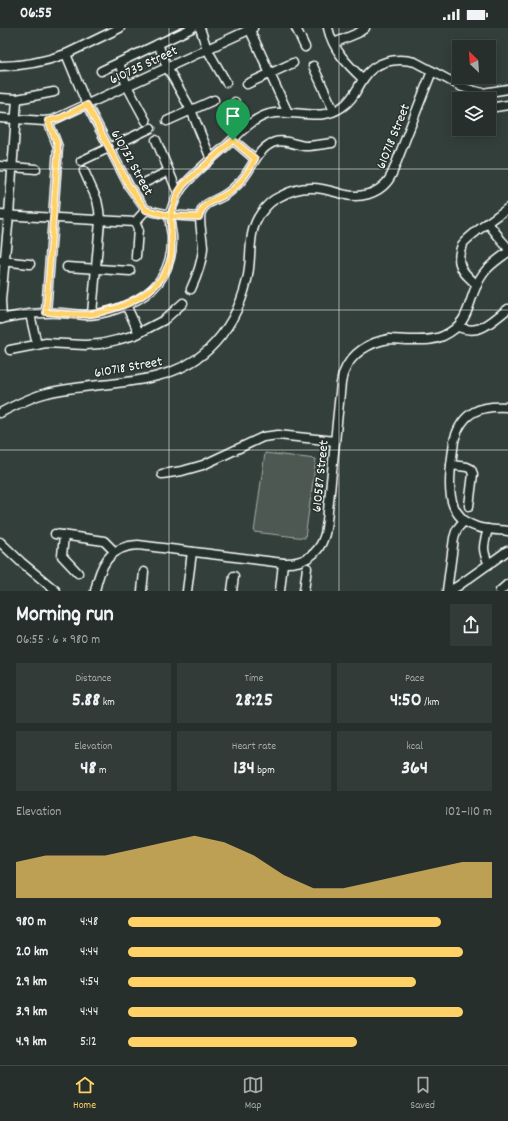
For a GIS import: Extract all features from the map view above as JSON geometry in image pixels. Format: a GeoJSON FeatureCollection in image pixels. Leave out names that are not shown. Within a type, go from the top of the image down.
{"type":"FeatureCollection","features":[{"type":"Feature","properties":{"kind":"street"},"geometry":{"type":"LineString","coordinates":[[0,66],[28,65],[42,62],[66,54],[120,28]]}},
{"type":"Feature","properties":{"kind":"street"},"geometry":{"type":"LineString","coordinates":[[101,71],[192,28]]}},
{"type":"Feature","properties":{"kind":"street"},"geometry":{"type":"LineString","coordinates":[[200,28],[206,49],[226,82]]}},
{"type":"Feature","properties":{"kind":"street"},"geometry":{"type":"LineString","coordinates":[[251,28],[288,113]]}},
{"type":"Feature","properties":{"kind":"street","name":"610735 Street"},"geometry":{"type":"LineString","coordinates":[[48,121],[60,118],[251,28]]}},
{"type":"Feature","properties":{"kind":"street"},"geometry":{"type":"LineString","coordinates":[[296,28],[304,47]]}},
{"type":"Feature","properties":{"kind":"street"},"geometry":{"type":"LineString","coordinates":[[328,28],[330,36],[345,62],[364,79]]}},
{"type":"Feature","properties":{"kind":"street"},"geometry":{"type":"LineString","coordinates":[[334,43],[366,28]]}},
{"type":"Feature","properties":{"kind":"street"},"geometry":{"type":"LineString","coordinates":[[158,44],[167,67],[191,110],[211,159]]}},
{"type":"Feature","properties":{"kind":"street","name":"610732 Street"},"geometry":{"type":"LineString","coordinates":[[66,54],[87,105],[129,186],[146,210],[170,216],[199,217]]}},
{"type":"Feature","properties":{"kind":"street"},"geometry":{"type":"LineString","coordinates":[[17,99],[9,215],[2,261],[1,319],[46,312],[92,314],[109,311],[126,305],[150,291],[156,285],[166,269],[171,255],[172,244],[170,216],[178,193],[184,184],[211,159],[245,128],[260,118],[276,113],[322,115],[334,111],[349,102],[374,67],[389,60],[407,60],[415,62],[462,87],[477,92]]}},
{"type":"Feature","properties":{"kind":"street"},"geometry":{"type":"LineString","coordinates":[[119,63],[127,86],[146,121]]}},
{"type":"Feature","properties":{"kind":"street"},"geometry":{"type":"LineString","coordinates":[[247,84],[293,63]]}},
{"type":"Feature","properties":{"kind":"street"},"geometry":{"type":"LineString","coordinates":[[313,66],[334,111]]}},
{"type":"Feature","properties":{"kind":"street","name":"610718 Street"},"geometry":{"type":"LineString","coordinates":[[0,413],[46,393],[155,377],[184,367],[197,359],[215,343],[236,310],[247,278],[253,228],[256,219],[264,209],[278,197],[301,189],[311,188],[355,196],[368,195],[382,188],[396,166],[432,71]]}},
{"type":"Feature","properties":{"kind":"street"},"geometry":{"type":"LineString","coordinates":[[496,92],[508,89]]}},
{"type":"Feature","properties":{"kind":"street"},"geometry":{"type":"LineString","coordinates":[[0,98],[17,99],[54,92]]}},
{"type":"Feature","properties":{"kind":"street"},"geometry":{"type":"LineString","coordinates":[[167,122],[214,100]]}},
{"type":"Feature","properties":{"kind":"street"},"geometry":{"type":"LineString","coordinates":[[235,102],[245,128]]}},
{"type":"Feature","properties":{"kind":"street"},"geometry":{"type":"LineString","coordinates":[[496,107],[508,105]]}},
{"type":"Feature","properties":{"kind":"street"},"geometry":{"type":"LineString","coordinates":[[0,118],[48,121],[58,147],[46,312]]}},
{"type":"Feature","properties":{"kind":"street"},"geometry":{"type":"LineString","coordinates":[[81,161],[151,128]]}},
{"type":"Feature","properties":{"kind":"street"},"geometry":{"type":"LineString","coordinates":[[156,140],[178,193]]}},
{"type":"Feature","properties":{"kind":"street"},"geometry":{"type":"LineString","coordinates":[[233,140],[255,159]]}},
{"type":"Feature","properties":{"kind":"street"},"geometry":{"type":"LineString","coordinates":[[191,290],[202,259],[202,236],[199,217],[201,211],[207,204],[224,196],[232,190],[247,174],[255,159],[265,147],[275,142],[314,146],[332,142]]}},
{"type":"Feature","properties":{"kind":"street"},"geometry":{"type":"LineString","coordinates":[[0,166],[36,169]]}},
{"type":"Feature","properties":{"kind":"street"},"geometry":{"type":"LineString","coordinates":[[84,171],[97,200],[100,221],[92,314]]}},
{"type":"Feature","properties":{"kind":"street"},"geometry":{"type":"LineString","coordinates":[[146,182],[169,171]]}},
{"type":"Feature","properties":{"kind":"street"},"geometry":{"type":"LineString","coordinates":[[477,285],[468,277],[459,263],[461,246],[464,242],[508,208]]}},
{"type":"Feature","properties":{"kind":"street"},"geometry":{"type":"LineString","coordinates":[[0,215],[135,222],[146,210]]}},
{"type":"Feature","properties":{"kind":"street"},"geometry":{"type":"LineString","coordinates":[[135,222],[138,229],[136,256]]}},
{"type":"Feature","properties":{"kind":"street"},"geometry":{"type":"LineString","coordinates":[[488,224],[508,248]]}},
{"type":"Feature","properties":{"kind":"street"},"geometry":{"type":"LineString","coordinates":[[508,252],[483,274],[477,285],[467,313],[458,328],[469,331],[478,330],[508,309]]}},
{"type":"Feature","properties":{"kind":"street"},"geometry":{"type":"LineString","coordinates":[[2,261],[30,264]]}},
{"type":"Feature","properties":{"kind":"street"},"geometry":{"type":"LineString","coordinates":[[68,267],[130,271]]}},
{"type":"Feature","properties":{"kind":"street"},"geometry":{"type":"LineString","coordinates":[[10,350],[46,343],[85,345],[100,344],[117,340],[139,333],[164,320],[184,303]]}},
{"type":"Feature","properties":{"kind":"street"},"geometry":{"type":"LineString","coordinates":[[126,305],[139,333]]}},
{"type":"Feature","properties":{"kind":"street"},"geometry":{"type":"LineString","coordinates":[[30,314],[37,345]]}},
{"type":"Feature","properties":{"kind":"street","name":"610587 Street"},"geometry":{"type":"LineString","coordinates":[[95,591],[98,576],[107,558],[115,552],[130,546],[138,545],[284,563],[299,562],[307,559],[320,546],[324,537],[328,514],[341,383],[344,371],[351,359],[362,349],[375,343],[389,339],[431,340],[442,337],[458,328]]}},
{"type":"Feature","properties":{"kind":"street"},"geometry":{"type":"LineString","coordinates":[[508,407],[487,407],[479,409],[466,418],[461,424],[456,435],[451,465],[450,484],[450,497],[456,511],[465,521],[478,528],[508,531]]}},
{"type":"Feature","properties":{"kind":"street"},"geometry":{"type":"LineString","coordinates":[[162,474],[182,471],[203,465],[263,437],[278,435],[335,441]]}},
{"type":"Feature","properties":{"kind":"street"},"geometry":{"type":"LineString","coordinates":[[451,465],[471,469],[473,474],[469,506]]}},
{"type":"Feature","properties":{"kind":"street"},"geometry":{"type":"LineString","coordinates":[[448,591],[454,538],[459,525],[465,521]]}},
{"type":"Feature","properties":{"kind":"street"},"geometry":{"type":"LineString","coordinates":[[488,529],[483,550],[488,564]]}},
{"type":"Feature","properties":{"kind":"street"},"geometry":{"type":"LineString","coordinates":[[55,534],[64,534],[104,542],[115,552]]}},
{"type":"Feature","properties":{"kind":"street"},"geometry":{"type":"LineString","coordinates":[[64,534],[62,556],[78,573]]}},
{"type":"Feature","properties":{"kind":"street"},"geometry":{"type":"LineString","coordinates":[[0,542],[21,562],[56,591]]}},
{"type":"Feature","properties":{"kind":"street"},"geometry":{"type":"LineString","coordinates":[[448,591],[458,586],[506,551]]}},
{"type":"Feature","properties":{"kind":"street"},"geometry":{"type":"LineString","coordinates":[[187,591],[192,552]]}},
{"type":"Feature","properties":{"kind":"street"},"geometry":{"type":"LineString","coordinates":[[280,591],[284,563]]}},
{"type":"Feature","properties":{"kind":"street"},"geometry":{"type":"LineString","coordinates":[[304,591],[307,568]]}},
{"type":"Feature","properties":{"kind":"street"},"geometry":{"type":"LineString","coordinates":[[142,591],[144,572]]}},
{"type":"Feature","properties":{"kind":"street"},"geometry":{"type":"LineString","coordinates":[[232,591],[234,576]]}},
{"type":"Feature","properties":{"kind":"street"},"geometry":{"type":"LineString","coordinates":[[500,591],[508,584]]}},
{"type":"Feature","properties":{"kind":"shaded area"},"geometry":{"type":"Polygon","coordinates":[[[265,453],[316,459],[305,538],[254,532],[265,453]]]}},
{"type":"Feature","properties":{"kind":"route"},"geometry":{"type":"LineString","coordinates":[[233,140],[184,184],[178,193],[170,216],[146,210],[129,186],[87,105],[60,118],[48,121],[57,143],[58,152],[46,312],[84,315],[100,313],[126,305],[146,295],[161,278],[170,261],[172,244],[170,216],[199,217],[201,211],[207,204],[224,196],[247,174],[255,159],[233,140]]}}]}
